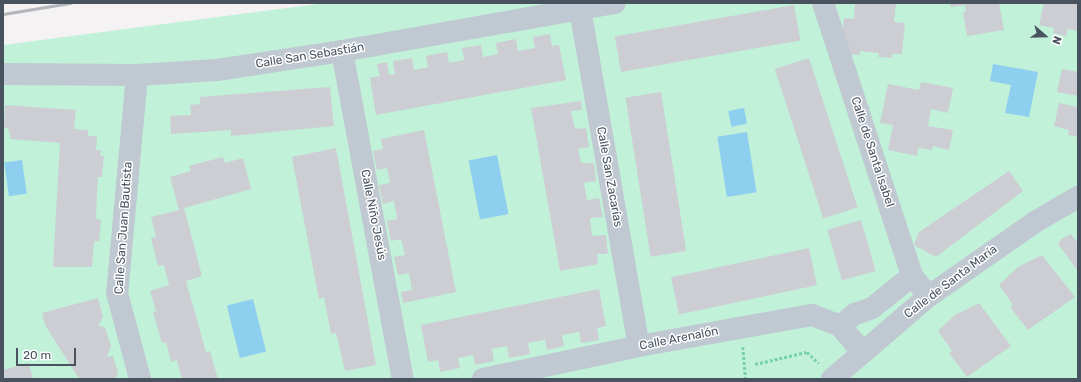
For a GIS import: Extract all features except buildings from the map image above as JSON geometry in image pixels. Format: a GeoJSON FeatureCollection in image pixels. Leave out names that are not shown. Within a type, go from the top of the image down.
{"type":"FeatureCollection","features":[{"type":"Feature","properties":{"kind":"street","name":"Calle San Sebastián"},"geometry":{"type":"LineString","coordinates":[[3,74],[137,75],[217,70],[342,51],[615,3]]}},
{"type":"Feature","properties":{"kind":"street","name":"Calle de Santa Isabel"},"geometry":{"type":"LineString","coordinates":[[823,3],[912,276],[929,296]]}},
{"type":"Feature","properties":{"kind":"street","name":"Calle San Zacarías"},"geometry":{"type":"LineString","coordinates":[[580,9],[638,346]]}},
{"type":"Feature","properties":{"kind":"street","name":"Calle Niño Jesús"},"geometry":{"type":"LineString","coordinates":[[342,51],[403,379]]}},
{"type":"Feature","properties":{"kind":"street","name":"Calle San Juan Bautista"},"geometry":{"type":"LineString","coordinates":[[137,75],[117,293],[140,379]]}},
{"type":"Feature","properties":{"kind":"street","name":"Calle de Santa María"},"geometry":{"type":"LineString","coordinates":[[834,373],[863,352],[929,296],[1035,222],[1078,197]]}},
{"type":"Feature","properties":{"kind":"street"},"geometry":{"type":"LineString","coordinates":[[840,326],[855,314],[872,308],[912,276]]}},
{"type":"Feature","properties":{"kind":"street","name":"Calle Arenalón"},"geometry":{"type":"LineString","coordinates":[[482,379],[638,346],[812,315],[840,326],[863,352]]}},
{"type":"Feature","properties":{"kind":"path"},"geometry":{"type":"LineString","coordinates":[[742,327],[746,379]]}},
{"type":"Feature","properties":{"kind":"path"},"geometry":{"type":"LineString","coordinates":[[755,364],[807,352],[834,373]]}},
{"type":"Feature","properties":{"kind":"green space"},"geometry":{"type":"Polygon","coordinates":[[[326,3],[1078,3],[1078,379],[3,379],[3,45],[326,3]]]}},
{"type":"Feature","properties":{"kind":"water"},"geometry":{"type":"Polygon","coordinates":[[[993,64],[1038,72],[1029,117],[1005,113],[1011,85],[990,81],[993,64]]]}},
{"type":"Feature","properties":{"kind":"water"},"geometry":{"type":"Polygon","coordinates":[[[744,108],[747,124],[731,127],[728,111],[744,108]]]}},
{"type":"Feature","properties":{"kind":"water"},"geometry":{"type":"Polygon","coordinates":[[[747,132],[757,192],[727,197],[717,137],[747,132]]]}},
{"type":"Feature","properties":{"kind":"water"},"geometry":{"type":"Polygon","coordinates":[[[497,155],[508,214],[480,219],[469,161],[497,155]]]}},
{"type":"Feature","properties":{"kind":"water"},"geometry":{"type":"Polygon","coordinates":[[[22,160],[27,194],[9,196],[4,163],[22,160]]]}},
{"type":"Feature","properties":{"kind":"water"},"geometry":{"type":"Polygon","coordinates":[[[253,299],[266,351],[240,358],[227,306],[253,299]]]}},
{"type":"Feature","properties":{"kind":"railway"},"geometry":{"type":"LineString","coordinates":[[3,14],[70,3]]}}]}
